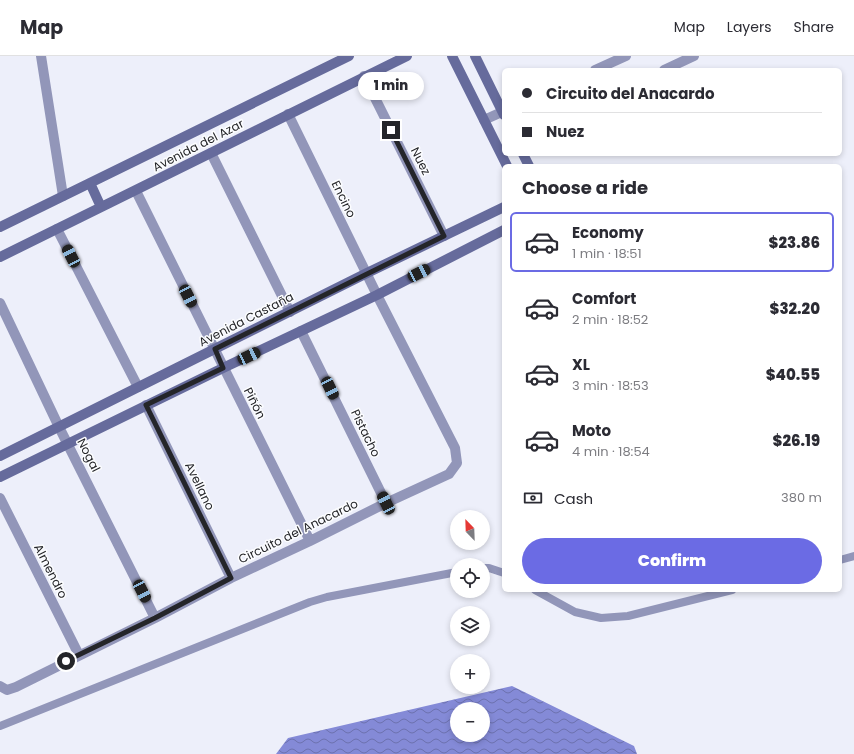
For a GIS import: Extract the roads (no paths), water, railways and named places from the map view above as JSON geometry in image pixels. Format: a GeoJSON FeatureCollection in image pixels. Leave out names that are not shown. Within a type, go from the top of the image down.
{"type":"FeatureCollection","features":[{"type":"Feature","properties":{"kind":"street"},"geometry":{"type":"LineString","coordinates":[[41,56],[63,196]]}},
{"type":"Feature","properties":{"kind":"street","name":"Avenida del Azar"},"geometry":{"type":"LineString","coordinates":[[0,227],[349,56]]}},
{"type":"Feature","properties":{"kind":"street","name":"Avenida del Azar"},"geometry":{"type":"LineString","coordinates":[[0,257],[407,56]]}},
{"type":"Feature","properties":{"kind":"street"},"geometry":{"type":"LineString","coordinates":[[452,56],[484,120],[501,146]]}},
{"type":"Feature","properties":{"kind":"street"},"geometry":{"type":"LineString","coordinates":[[475,56],[502,108]]}},
{"type":"Feature","properties":{"kind":"street"},"geometry":{"type":"LineString","coordinates":[[599,68],[626,56]]}},
{"type":"Feature","properties":{"kind":"street"},"geometry":{"type":"LineString","coordinates":[[668,68],[694,56]]}},
{"type":"Feature","properties":{"kind":"street","name":"Nuez"},"geometry":{"type":"LineString","coordinates":[[364,76],[444,236]]}},
{"type":"Feature","properties":{"kind":"street"},"geometry":{"type":"LineString","coordinates":[[484,120],[502,113]]}},
{"type":"Feature","properties":{"kind":"street","name":"Encino"},"geometry":{"type":"LineString","coordinates":[[288,114],[377,295]]}},
{"type":"Feature","properties":{"kind":"street"},"geometry":{"type":"LineString","coordinates":[[211,153],[290,312]]}},
{"type":"Feature","properties":{"kind":"street"},"geometry":{"type":"LineString","coordinates":[[90,183],[101,207]]}},
{"type":"Feature","properties":{"kind":"street","name":"Piñón"},"geometry":{"type":"LineString","coordinates":[[136,190],[310,541]]}},
{"type":"Feature","properties":{"kind":"street","name":"Avenida Castaña"},"geometry":{"type":"LineString","coordinates":[[0,456],[367,273],[502,208]]}},
{"type":"Feature","properties":{"kind":"street"},"geometry":{"type":"LineString","coordinates":[[57,229],[138,387]]}},
{"type":"Feature","properties":{"kind":"street"},"geometry":{"type":"LineString","coordinates":[[0,477],[146,405],[377,295],[502,231]]}},
{"type":"Feature","properties":{"kind":"street","name":"Circuito del Anacardo"},"geometry":{"type":"LineString","coordinates":[[0,686],[7,690],[16,687],[155,618],[231,578],[449,474],[457,463],[455,448],[377,295]]}},
{"type":"Feature","properties":{"kind":"street","name":"Nogal"},"geometry":{"type":"LineString","coordinates":[[0,303],[59,427],[155,618]]}},
{"type":"Feature","properties":{"kind":"street","name":"Pistacho"},"geometry":{"type":"LineString","coordinates":[[301,331],[386,503]]}},
{"type":"Feature","properties":{"kind":"street","name":"Avellano"},"geometry":{"type":"LineString","coordinates":[[146,405],[231,578]]}},
{"type":"Feature","properties":{"kind":"street","name":"Almendro"},"geometry":{"type":"LineString","coordinates":[[0,498],[79,655]]}},
{"type":"Feature","properties":{"kind":"lane"},"geometry":{"type":"LineString","coordinates":[[842,559],[854,556]]}},
{"type":"Feature","properties":{"kind":"lane"},"geometry":{"type":"LineString","coordinates":[[490,568],[502,572]]}},
{"type":"Feature","properties":{"kind":"lane"},"geometry":{"type":"LineString","coordinates":[[0,726],[310,602],[327,597],[450,573]]}},
{"type":"Feature","properties":{"kind":"lane"},"geometry":{"type":"LineString","coordinates":[[539,592],[576,612],[601,618],[628,616],[724,592]]}},
{"type":"Feature","properties":{"kind":"water"},"geometry":{"type":"Polygon","coordinates":[[[512,686],[634,746],[637,754],[276,754],[288,738],[478,694],[490,694],[490,691],[512,686]]]}}]}
